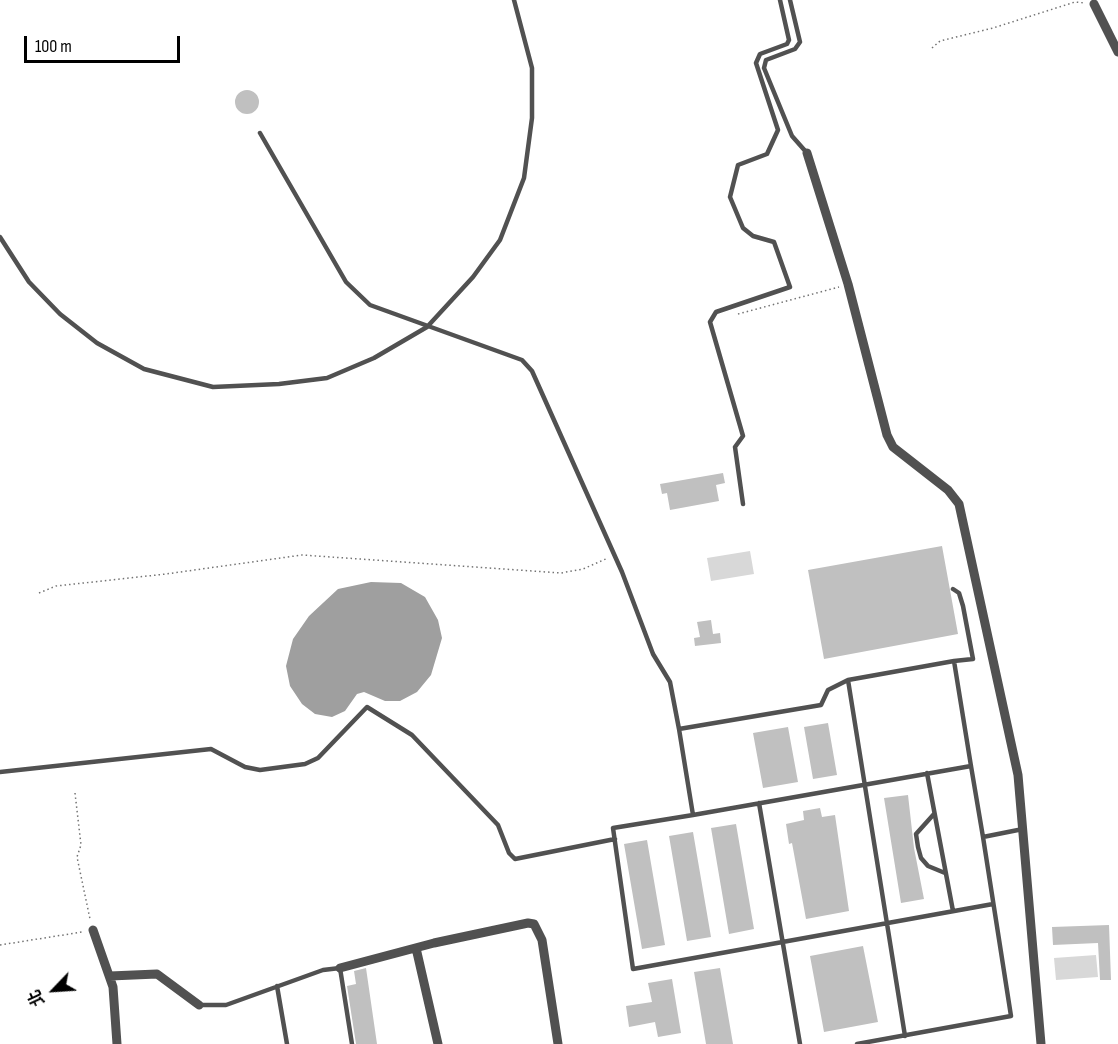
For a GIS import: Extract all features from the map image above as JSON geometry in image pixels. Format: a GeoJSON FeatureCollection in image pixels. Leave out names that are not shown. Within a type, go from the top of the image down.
{"type":"FeatureCollection","features":[{"type":"Feature","properties":{"kind":"street"},"geometry":{"type":"LineString","coordinates":[[1094,4],[1118,52]]}},
{"type":"Feature","properties":{"kind":"street"},"geometry":{"type":"LineString","coordinates":[[807,153],[848,284],[887,435],[893,447],[948,490],[959,504],[1018,775],[1041,1044]]}},
{"type":"Feature","properties":{"kind":"street"},"geometry":{"type":"LineString","coordinates":[[340,968],[528,922],[534,924],[542,940],[558,1044]]}},
{"type":"Feature","properties":{"kind":"street"},"geometry":{"type":"LineString","coordinates":[[93,930],[113,987],[117,1044]]}},
{"type":"Feature","properties":{"kind":"street"},"geometry":{"type":"LineString","coordinates":[[416,948],[438,1044]]}},
{"type":"Feature","properties":{"kind":"street"},"geometry":{"type":"LineString","coordinates":[[110,976],[157,974],[200,1005]]}},
{"type":"Feature","properties":{"kind":"lane"},"geometry":{"type":"LineString","coordinates":[[0,237],[29,282],[60,315],[97,343],[144,369],[213,387],[279,384],[327,378],[374,358],[427,327],[473,278],[500,240],[524,178],[532,118],[532,68],[514,0]]}},
{"type":"Feature","properties":{"kind":"lane"},"geometry":{"type":"LineString","coordinates":[[742,504],[735,447],[743,436],[711,322],[716,312],[790,287],[774,242],[753,236],[742,228],[730,197],[738,165],[767,154],[778,130],[756,63],[760,54],[787,44],[789,40],[780,0]]}},
{"type":"Feature","properties":{"kind":"lane"},"geometry":{"type":"LineString","coordinates":[[790,0],[800,42],[795,49],[766,60],[764,68],[792,136],[807,153]]}},
{"type":"Feature","properties":{"kind":"lane"},"geometry":{"type":"LineString","coordinates":[[260,133],[346,282],[370,305],[522,360],[532,371],[614,555],[653,654],[670,682],[693,815]]}},
{"type":"Feature","properties":{"kind":"lane"},"geometry":{"type":"LineString","coordinates":[[679,729],[821,705],[828,690],[848,680],[973,659],[963,606],[959,593],[953,589]]}},
{"type":"Feature","properties":{"kind":"lane"},"geometry":{"type":"LineString","coordinates":[[857,1044],[1011,1016],[954,662]]}},
{"type":"Feature","properties":{"kind":"lane"},"geometry":{"type":"LineString","coordinates":[[848,680],[905,1036]]}},
{"type":"Feature","properties":{"kind":"lane"},"geometry":{"type":"LineString","coordinates":[[0,772],[211,749],[245,767],[260,770],[304,764],[318,758],[367,707],[412,735],[498,825],[509,853],[515,859],[615,839]]}},
{"type":"Feature","properties":{"kind":"lane"},"geometry":{"type":"LineString","coordinates":[[971,766],[613,828],[633,969],[993,904]]}},
{"type":"Feature","properties":{"kind":"lane"},"geometry":{"type":"LineString","coordinates":[[927,773],[953,911]]}},
{"type":"Feature","properties":{"kind":"lane"},"geometry":{"type":"LineString","coordinates":[[759,802],[785,942],[800,1044]]}},
{"type":"Feature","properties":{"kind":"lane"},"geometry":{"type":"LineString","coordinates":[[934,814],[916,834],[918,847],[921,858],[928,866],[945,873]]}},
{"type":"Feature","properties":{"kind":"lane"},"geometry":{"type":"LineString","coordinates":[[983,837],[1023,829]]}},
{"type":"Feature","properties":{"kind":"lane"},"geometry":{"type":"LineString","coordinates":[[200,1005],[226,1005],[277,986],[340,968],[352,1044]]}},
{"type":"Feature","properties":{"kind":"lane"},"geometry":{"type":"LineString","coordinates":[[277,986],[287,1044]]}},
{"type":"Feature","properties":{"kind":"path"},"geometry":{"type":"LineString","coordinates":[[932,48],[940,41],[993,28],[1075,2],[1094,4]]}},
{"type":"Feature","properties":{"kind":"path"},"geometry":{"type":"LineString","coordinates":[[738,314],[848,284]]}},
{"type":"Feature","properties":{"kind":"path"},"geometry":{"type":"LineString","coordinates":[[39,593],[56,586],[166,574],[302,555],[561,573],[583,569],[614,555]]}},
{"type":"Feature","properties":{"kind":"path"},"geometry":{"type":"LineString","coordinates":[[0,945],[93,930],[77,857],[81,845],[75,793]]}},
{"type":"Feature","properties":{"kind":"shaded area"},"geometry":{"type":"Polygon","coordinates":[[[750,551],[754,574],[711,581],[707,558],[750,551]]]}},
{"type":"Feature","properties":{"kind":"shaded area"},"geometry":{"type":"Polygon","coordinates":[[[371,582],[401,583],[425,597],[438,620],[442,638],[431,675],[417,692],[400,701],[385,701],[364,692],[357,694],[345,711],[332,717],[315,714],[302,704],[290,686],[286,666],[293,639],[309,616],[338,589],[371,582]]]}},
{"type":"Feature","properties":{"kind":"shaded area"},"geometry":{"type":"Polygon","coordinates":[[[1096,955],[1098,977],[1056,980],[1054,958],[1096,955]]]}},
{"type":"Feature","properties":{"kind":"building"},"geometry":{"type":"Polygon","coordinates":[[[247,90],[256,93],[259,102],[256,111],[247,114],[238,111],[235,102],[238,93],[247,90]]]}},
{"type":"Feature","properties":{"kind":"building"},"geometry":{"type":"Polygon","coordinates":[[[723,473],[725,483],[716,485],[719,501],[670,510],[667,493],[662,494],[660,484],[723,473]]]}},
{"type":"Feature","properties":{"kind":"building"},"geometry":{"type":"Polygon","coordinates":[[[942,546],[958,634],[824,659],[808,570],[942,546]]]}},
{"type":"Feature","properties":{"kind":"building"},"geometry":{"type":"Polygon","coordinates":[[[711,620],[713,634],[720,633],[721,643],[695,646],[694,638],[700,637],[697,622],[711,620]]]}},
{"type":"Feature","properties":{"kind":"building"},"geometry":{"type":"Polygon","coordinates":[[[828,723],[837,775],[813,779],[804,727],[828,723]]]}},
{"type":"Feature","properties":{"kind":"building"},"geometry":{"type":"Polygon","coordinates":[[[788,727],[798,782],[763,788],[753,733],[788,727]]]}},
{"type":"Feature","properties":{"kind":"building"},"geometry":{"type":"Polygon","coordinates":[[[908,795],[914,848],[924,899],[901,903],[884,798],[908,795]]]}},
{"type":"Feature","properties":{"kind":"building"},"geometry":{"type":"Polygon","coordinates":[[[820,808],[822,817],[835,815],[849,911],[806,919],[792,843],[789,844],[786,824],[804,820],[803,811],[820,808]]]}},
{"type":"Feature","properties":{"kind":"building"},"geometry":{"type":"Polygon","coordinates":[[[736,824],[754,929],[729,934],[711,828],[736,824]]]}},
{"type":"Feature","properties":{"kind":"building"},"geometry":{"type":"Polygon","coordinates":[[[693,832],[711,937],[687,941],[669,836],[693,832]]]}},
{"type":"Feature","properties":{"kind":"building"},"geometry":{"type":"Polygon","coordinates":[[[647,840],[665,945],[642,949],[624,844],[647,840]]]}},
{"type":"Feature","properties":{"kind":"building"},"geometry":{"type":"Polygon","coordinates":[[[1109,925],[1111,980],[1100,980],[1098,943],[1053,945],[1052,927],[1109,925]]]}},
{"type":"Feature","properties":{"kind":"building"},"geometry":{"type":"Polygon","coordinates":[[[863,946],[878,1022],[824,1032],[810,956],[863,946]]]}},
{"type":"Feature","properties":{"kind":"building"},"geometry":{"type":"Polygon","coordinates":[[[366,968],[377,1044],[356,1044],[347,986],[356,984],[354,971],[366,968]]]}},
{"type":"Feature","properties":{"kind":"building"},"geometry":{"type":"Polygon","coordinates":[[[720,968],[733,1044],[706,1044],[694,972],[720,968]]]}},
{"type":"Feature","properties":{"kind":"building"},"geometry":{"type":"Polygon","coordinates":[[[672,979],[681,1033],[658,1037],[655,1022],[629,1027],[626,1006],[652,1002],[648,983],[672,979]]]}}]}
